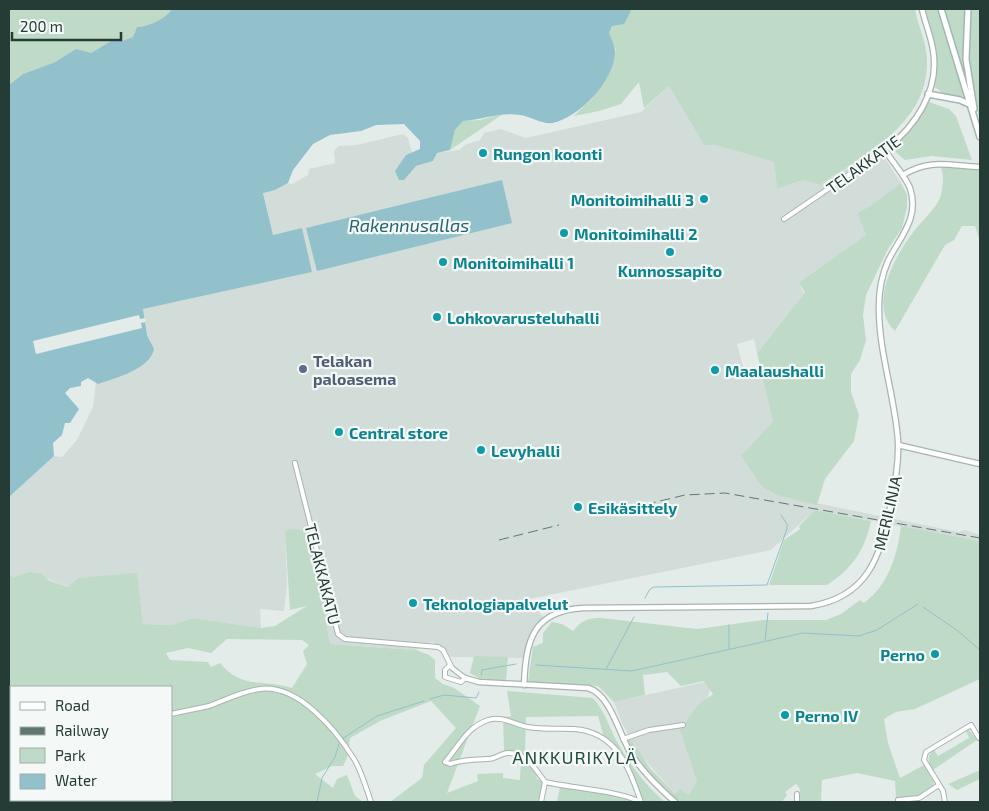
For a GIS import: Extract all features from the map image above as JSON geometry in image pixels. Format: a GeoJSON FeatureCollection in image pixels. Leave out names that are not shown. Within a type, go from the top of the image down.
{"type":"FeatureCollection","features":[{"type":"Feature","properties":{"kind":"main road"},"geometry":{"type":"LineString","coordinates":[[940,9],[979,135]]}},
{"type":"Feature","properties":{"kind":"main road"},"geometry":{"type":"LineString","coordinates":[[968,9],[966,59],[979,135]]}},
{"type":"Feature","properties":{"kind":"main road"},"geometry":{"type":"LineString","coordinates":[[928,94],[960,100],[970,105]]}},
{"type":"Feature","properties":{"kind":"street","name":"TELAKKATIE"},"geometry":{"type":"LineString","coordinates":[[784,219],[885,150],[912,125],[928,94],[934,73],[934,54],[922,9]]}},
{"type":"Feature","properties":{"kind":"street","name":"MERILINJA"},"geometry":{"type":"LineString","coordinates":[[524,685],[525,656],[533,634],[546,619],[562,610],[583,608],[799,607],[820,605],[845,595],[866,576],[879,553],[896,477],[898,445],[878,304],[885,269],[906,233],[912,217],[912,196],[903,175],[885,150]]}},
{"type":"Feature","properties":{"kind":"street"},"geometry":{"type":"LineString","coordinates":[[903,175],[919,166],[928,164],[980,167]]}},
{"type":"Feature","properties":{"kind":"street"},"geometry":{"type":"LineString","coordinates":[[898,445],[980,464]]}},
{"type":"Feature","properties":{"kind":"street","name":"TELAKKAKATU"},"geometry":{"type":"LineString","coordinates":[[295,463],[338,634],[345,639],[435,646],[443,650],[450,665],[465,678]]}},
{"type":"Feature","properties":{"kind":"street"},"geometry":{"type":"LineString","coordinates":[[450,665],[445,670],[446,678],[459,682],[465,678],[479,682],[588,688],[599,693],[606,702],[623,739],[643,770],[675,802]]}},
{"type":"Feature","properties":{"kind":"street"},"geometry":{"type":"LineString","coordinates":[[172,714],[206,706],[260,689],[285,691],[296,696],[316,712],[349,752],[359,770],[371,802]]}},
{"type":"Feature","properties":{"kind":"street"},"geometry":{"type":"LineString","coordinates":[[488,720],[503,720],[527,727],[585,731],[602,738],[624,758],[641,802],[626,796],[570,788],[545,782],[533,764],[513,754],[505,754],[488,759],[469,758],[450,764],[445,762],[468,731],[488,720]]}},
{"type":"Feature","properties":{"kind":"street"},"geometry":{"type":"LineString","coordinates":[[623,739],[649,730],[683,725]]}},
{"type":"Feature","properties":{"kind":"street"},"geometry":{"type":"LineString","coordinates":[[945,802],[939,785],[924,760],[928,750],[971,725],[979,738]]}},
{"type":"Feature","properties":{"kind":"street"},"geometry":{"type":"LineString","coordinates":[[541,802],[545,782]]}},
{"type":"Feature","properties":{"kind":"street"},"geometry":{"type":"LineString","coordinates":[[898,800],[919,798],[939,785]]}},
{"type":"Feature","properties":{"kind":"street"},"geometry":{"type":"LineString","coordinates":[[797,794],[797,802]]}},
{"type":"Feature","properties":{"kind":"shaded area"},"geometry":{"type":"Polygon","coordinates":[[[669,86],[704,145],[715,145],[774,162],[777,189],[803,180],[820,185],[877,146],[901,183],[870,206],[857,213],[866,235],[798,283],[804,293],[757,353],[754,339],[737,344],[746,377],[762,372],[773,421],[741,456],[762,487],[776,495],[959,532],[965,530],[980,535],[980,541],[815,510],[771,550],[529,599],[543,617],[528,639],[523,658],[450,657],[444,647],[431,642],[416,650],[330,644],[323,602],[285,533],[287,584],[284,611],[260,609],[261,628],[193,618],[172,625],[143,624],[137,573],[69,587],[29,572],[14,577],[9,575],[9,497],[54,456],[62,457],[77,440],[93,407],[96,382],[98,384],[151,341],[147,335],[143,309],[312,272],[302,229],[273,235],[263,192],[275,190],[288,183],[292,184],[308,175],[309,169],[335,163],[334,151],[339,146],[357,145],[403,134],[408,138],[412,153],[406,155],[416,166],[433,161],[437,153],[459,150],[465,145],[480,140],[484,133],[501,129],[526,138],[641,112],[669,86]]]}},
{"type":"Feature","properties":{"kind":"shaded area"},"geometry":{"type":"Polygon","coordinates":[[[714,680],[691,741],[697,781],[689,796],[675,794],[639,753],[623,725],[614,702],[714,680]]]}},
{"type":"Feature","properties":{"kind":"green space"},"geometry":{"type":"Polygon","coordinates":[[[9,9],[172,9],[156,22],[137,27],[133,37],[122,41],[111,41],[91,53],[73,52],[55,62],[23,74],[9,85],[9,9]]]}},
{"type":"Feature","properties":{"kind":"green space"},"geometry":{"type":"Polygon","coordinates":[[[630,9],[915,9],[927,54],[925,83],[917,103],[905,120],[874,149],[820,185],[803,180],[777,189],[774,162],[715,145],[704,145],[669,86],[644,108],[639,82],[621,104],[574,116],[593,97],[616,50],[608,33],[612,26],[631,11],[630,9]]]}},
{"type":"Feature","properties":{"kind":"green space"},"geometry":{"type":"Polygon","coordinates":[[[924,9],[937,9],[963,94],[962,97],[945,95],[935,87],[937,60],[935,46],[924,9]]]}},
{"type":"Feature","properties":{"kind":"green space"},"geometry":{"type":"Polygon","coordinates":[[[944,9],[966,9],[964,34],[967,84],[944,9]]]}},
{"type":"Feature","properties":{"kind":"green space"},"geometry":{"type":"Polygon","coordinates":[[[970,9],[980,9],[980,123],[968,63],[970,9]]]}},
{"type":"Feature","properties":{"kind":"green space"},"geometry":{"type":"Polygon","coordinates":[[[929,102],[949,109],[956,116],[972,160],[931,156],[905,160],[892,149],[914,127],[929,102]]]}},
{"type":"Feature","properties":{"kind":"green space"},"geometry":{"type":"Polygon","coordinates":[[[503,114],[450,150],[455,130],[463,121],[480,120],[503,114]]]}},
{"type":"Feature","properties":{"kind":"green space"},"geometry":{"type":"Polygon","coordinates":[[[941,167],[980,170],[980,241],[975,226],[962,226],[954,240],[945,245],[895,331],[887,320],[883,308],[887,281],[892,267],[907,241],[932,211],[940,198],[943,182],[941,167]]]}},
{"type":"Feature","properties":{"kind":"green space"},"geometry":{"type":"Polygon","coordinates":[[[901,183],[907,195],[907,207],[902,228],[888,249],[866,295],[863,315],[866,340],[860,360],[851,374],[851,392],[859,415],[854,441],[825,479],[817,505],[776,495],[762,487],[741,456],[773,421],[757,353],[805,292],[798,283],[866,235],[857,213],[870,206],[901,183]]]}},
{"type":"Feature","properties":{"kind":"green space"},"geometry":{"type":"Polygon","coordinates":[[[815,510],[871,521],[861,550],[844,572],[827,585],[769,585],[784,540],[800,529],[799,526],[815,510]]]}},
{"type":"Feature","properties":{"kind":"green space"},"geometry":{"type":"Polygon","coordinates":[[[901,526],[980,541],[980,679],[915,709],[896,712],[884,719],[888,743],[900,778],[924,765],[934,782],[933,786],[916,797],[896,798],[895,781],[857,773],[822,780],[821,802],[799,802],[800,789],[796,784],[785,792],[787,795],[782,802],[679,802],[647,771],[627,742],[630,738],[650,768],[675,794],[680,790],[689,795],[697,781],[680,730],[698,705],[713,694],[704,681],[681,686],[667,672],[643,675],[645,695],[614,702],[598,686],[528,682],[533,647],[543,643],[543,633],[552,622],[562,624],[573,631],[579,624],[592,618],[697,629],[763,620],[826,620],[841,614],[860,600],[864,603],[880,587],[894,559],[901,526]]]}},
{"type":"Feature","properties":{"kind":"green space"},"geometry":{"type":"Polygon","coordinates":[[[288,529],[305,530],[323,602],[330,644],[416,650],[429,655],[435,660],[435,678],[443,684],[454,688],[480,706],[447,793],[478,781],[477,774],[503,773],[503,778],[520,780],[521,759],[534,769],[537,779],[543,782],[539,802],[390,802],[422,778],[424,765],[456,728],[431,701],[380,721],[350,738],[347,758],[343,766],[332,766],[315,774],[333,788],[337,779],[347,775],[355,796],[363,802],[16,801],[172,801],[172,686],[10,686],[10,794],[9,793],[9,575],[14,577],[29,572],[42,574],[48,580],[68,587],[79,578],[137,573],[143,624],[172,625],[193,618],[261,628],[275,626],[307,606],[290,610],[285,533],[288,529]],[[227,639],[211,653],[188,648],[166,653],[170,660],[208,662],[211,667],[220,663],[236,677],[244,680],[292,688],[307,664],[303,651],[309,645],[302,640],[227,639]]]}},
{"type":"Feature","properties":{"kind":"green space"},"geometry":{"type":"Polygon","coordinates":[[[474,656],[508,657],[506,681],[479,678],[470,673],[474,656]]]}},
{"type":"Feature","properties":{"kind":"green space"},"geometry":{"type":"Polygon","coordinates":[[[507,691],[593,698],[632,765],[644,781],[665,802],[639,802],[626,760],[604,738],[598,716],[526,717],[525,758],[504,752],[503,717],[511,716],[507,691]]]}},
{"type":"Feature","properties":{"kind":"green space"},"geometry":{"type":"Polygon","coordinates":[[[968,729],[977,740],[933,770],[929,759],[931,752],[934,750],[938,756],[969,738],[966,731],[968,729]]]}},
{"type":"Feature","properties":{"kind":"green space"},"geometry":{"type":"Polygon","coordinates":[[[980,770],[980,779],[957,790],[948,784],[980,770]]]}},
{"type":"Feature","properties":{"kind":"green space"},"geometry":{"type":"Polygon","coordinates":[[[560,787],[629,798],[637,802],[557,802],[560,787]]]}},
{"type":"Feature","properties":{"kind":"water"},"geometry":{"type":"Polygon","coordinates":[[[172,9],[630,9],[631,11],[624,24],[612,26],[609,33],[615,51],[609,74],[603,85],[584,105],[563,119],[549,123],[513,114],[463,121],[455,130],[450,150],[437,153],[433,161],[416,166],[404,180],[399,180],[395,171],[406,155],[420,149],[420,141],[404,124],[376,125],[361,131],[330,135],[313,144],[293,170],[288,183],[275,190],[263,193],[273,235],[302,228],[312,272],[143,309],[147,335],[154,349],[151,356],[139,367],[123,376],[98,384],[88,378],[81,382],[81,386],[70,388],[65,393],[79,409],[70,423],[65,423],[62,435],[53,443],[54,456],[9,497],[9,85],[23,74],[55,62],[76,49],[91,53],[111,41],[122,41],[133,37],[137,27],[156,22],[172,9]]]}},
{"type":"Feature","properties":{"kind":"water","name":"Rakennusallas"},"geometry":{"type":"Polygon","coordinates":[[[502,180],[512,223],[317,271],[306,228],[502,180]]]}},
{"type":"Feature","properties":{"kind":"pier"},"geometry":{"type":"Polygon","coordinates":[[[139,315],[140,319],[145,318],[146,322],[141,323],[142,328],[36,354],[33,341],[139,315]]]}},
{"type":"Feature","properties":{"kind":"waterway"},"geometry":{"type":"LineString","coordinates":[[645,598],[650,589],[654,587],[767,585],[787,529],[787,524],[781,515]]}},
{"type":"Feature","properties":{"kind":"waterway"},"geometry":{"type":"LineString","coordinates":[[536,665],[632,671],[803,633],[859,636],[877,630],[918,604]]}},
{"type":"Feature","properties":{"kind":"waterway"},"geometry":{"type":"LineString","coordinates":[[923,607],[958,631],[980,650]]}},
{"type":"Feature","properties":{"kind":"waterway"},"geometry":{"type":"LineString","coordinates":[[765,640],[768,613]]}},
{"type":"Feature","properties":{"kind":"waterway"},"geometry":{"type":"LineString","coordinates":[[606,669],[634,617]]}},
{"type":"Feature","properties":{"kind":"waterway"},"geometry":{"type":"LineString","coordinates":[[729,625],[729,649]]}},
{"type":"Feature","properties":{"kind":"waterway"},"geometry":{"type":"LineString","coordinates":[[481,675],[482,670],[516,664]]}},
{"type":"Feature","properties":{"kind":"waterway"},"geometry":{"type":"LineString","coordinates":[[430,699],[444,695],[476,698],[479,692]]}},
{"type":"Feature","properties":{"kind":"waterway"},"geometry":{"type":"LineString","coordinates":[[342,739],[377,716],[424,701]]}},
{"type":"Feature","properties":{"kind":"waterway"},"geometry":{"type":"LineString","coordinates":[[317,802],[322,778],[335,757],[339,744]]}},
{"type":"Feature","properties":{"kind":"railway"},"geometry":{"type":"LineString","coordinates":[[602,515],[685,495],[725,493],[980,538]]}},
{"type":"Feature","properties":{"kind":"railway"},"geometry":{"type":"LineString","coordinates":[[499,540],[559,525]]}},
{"type":"Feature","properties":{"kind":"place","name":"Rungon koonti"},"geometry":{"type":"Point","coordinates":[483,153]}},
{"type":"Feature","properties":{"kind":"place","name":"Monitoimihalli 3"},"geometry":{"type":"Point","coordinates":[704,199]}},
{"type":"Feature","properties":{"kind":"place","name":"Monitoimihalli 2"},"geometry":{"type":"Point","coordinates":[564,233]}},
{"type":"Feature","properties":{"kind":"place","name":"Kunnossapito"},"geometry":{"type":"Point","coordinates":[670,252]}},
{"type":"Feature","properties":{"kind":"place","name":"Monitoimihalli 1"},"geometry":{"type":"Point","coordinates":[443,262]}},
{"type":"Feature","properties":{"kind":"place","name":"Lohkovarusteluhalli"},"geometry":{"type":"Point","coordinates":[437,317]}},
{"type":"Feature","properties":{"kind":"place","name":"Telakan paloasema"},"geometry":{"type":"Point","coordinates":[303,369]}},
{"type":"Feature","properties":{"kind":"place","name":"Maalaushalli"},"geometry":{"type":"Point","coordinates":[715,370]}},
{"type":"Feature","properties":{"kind":"place","name":"Central store"},"geometry":{"type":"Point","coordinates":[339,432]}},
{"type":"Feature","properties":{"kind":"place","name":"Levyhalli"},"geometry":{"type":"Point","coordinates":[481,450]}},
{"type":"Feature","properties":{"kind":"place","name":"Esikäsittely"},"geometry":{"type":"Point","coordinates":[578,507]}},
{"type":"Feature","properties":{"kind":"place","name":"Teknologiapalvelut"},"geometry":{"type":"Point","coordinates":[413,603]}},
{"type":"Feature","properties":{"kind":"place","name":"Perno"},"geometry":{"type":"Point","coordinates":[935,654]}},
{"type":"Feature","properties":{"kind":"place","name":"Perno IV"},"geometry":{"type":"Point","coordinates":[785,715]}},
{"type":"Feature","properties":{"kind":"district","name":"ANKKURIKYLÄ"},"geometry":{"type":"Point","coordinates":[575,757]}}]}
